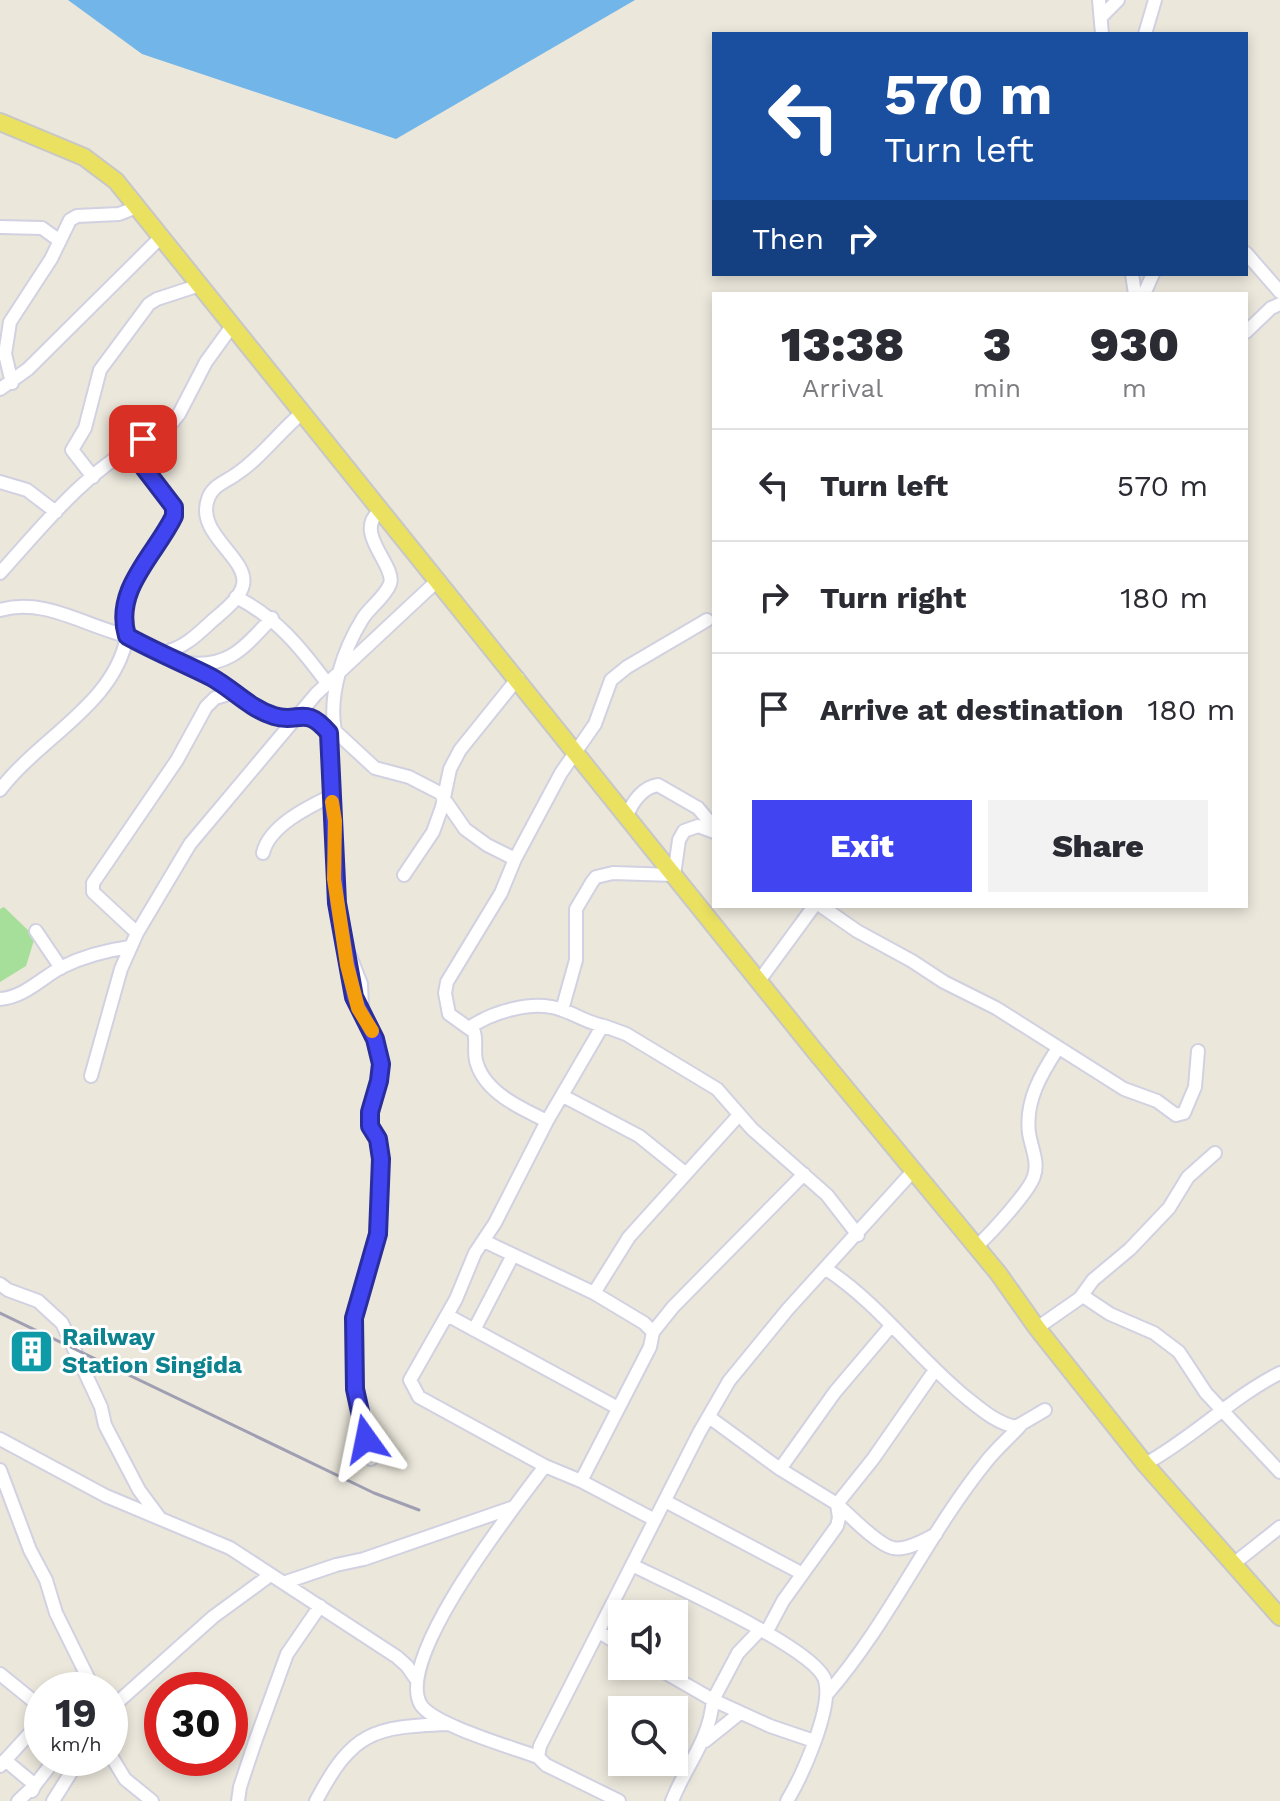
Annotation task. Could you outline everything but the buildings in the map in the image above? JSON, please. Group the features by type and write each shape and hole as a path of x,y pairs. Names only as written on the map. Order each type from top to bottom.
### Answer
{"main road":[{"path":"0,122 84,157 116,181 976,1247 1145,1464 1280,1617"}],"street":[{"path":"1099,0 1102,32"},
{"path":"1101,17 1118,0"},
{"path":"1146,32 1155,0"},
{"path":"6,386 5,354 10,322 73,218 119,214 137,207"},
{"path":"0,227 42,228 60,241"},
{"path":"6,386 161,237"},
{"path":"1248,255 1280,292"},
{"path":"93,477 72,450 85,428 100,370 149,304 200,285"},
{"path":"1248,330 1271,308 1280,304"},
{"path":"0,573 93,477 143,439 171,424 206,362 232,326"},
{"path":"161,653 172,651 191,640 236,597 244,585 243,575 210,525 206,510 208,499 219,484 247,466 302,413"},
{"path":"0,790 115,673 123,656 127,636 125,615 137,575 174,516 174,507 138,460 137,445"},
{"path":"0,482 27,490 56,512"},
{"path":"380,511 372,520 372,530 378,554 391,575 390,584 356,631 341,670 333,710 335,731 375,768 409,777 444,797 465,829 487,845 515,859"},
{"path":"91,1076 114,989 130,947 190,844 327,683 437,581"},
{"path":"236,597 272,618 327,683"},
{"path":"0,610 22,606 45,609 127,636 213,679 249,704 274,716 299,715 315,719 329,733 335,821 335,891 354,997 375,1039 381,1064 370,1112 370,1126 378,1139 381,1159 378,1234 354,1318 355,1389 371,1459"},
{"path":"176,662 212,665 223,661 245,646 272,618"},
{"path":"547,1121 522,1109 484,1079 475,1061 476,1038 469,1028 449,1014 445,993 447,982 491,910 554,785 595,724 611,680 707,620"},
{"path":"404,875 433,832 450,769 460,750 518,678"},
{"path":"137,933 99,900 93,892 93,883 177,760 206,707 215,698 232,693"},
{"path":"627,816 638,796 651,786 658,785 703,812 712,826"},
{"path":"263,853 268,840 281,828 331,796"},
{"path":"562,1010 577,950 576,909 596,877 613,873 674,875 679,840 684,831 698,826 712,829"},
{"path":"759,981 813,908"},
{"path":"824,908 944,982 996,1008 1124,1089 1157,1101 1179,1116 1184,1113 1195,1087 1198,1051"},
{"path":"36,931 61,968"},
{"path":"0,999 33,987 61,968 130,947"},
{"path":"469,1028 483,1018 511,1009 541,1007 562,1010 581,1020 626,1034 717,1089 739,1115 835,1205 858,1235"},
{"path":"604,1026 588,1048 547,1121 411,1378 419,1397 545,1466 655,1520"},
{"path":"976,1247 1006,1216 1034,1177 1036,1162 1028,1119 1029,1104 1058,1048"},
{"path":"563,1096 639,1136 685,1173"},
{"path":"594,1293 620,1249 739,1115"},
{"path":"1037,1328 1083,1296 1093,1280 1157,1222 1178,1196 1188,1177 1215,1153"},
{"path":"538,1757 540,1746 729,1381 748,1355 914,1170"},
{"path":"581,1481 650,1347 653,1332 673,1307 804,1174"},
{"path":"484,1241 594,1293 644,1323 653,1332"},
{"path":"474,1330 513,1255"},
{"path":"826,1269 850,1286 935,1370 993,1418 1020,1426"},
{"path":"0,1284 38,1301 62,1323 101,1407 105,1425 139,1490 160,1518"},
{"path":"1083,1296 1110,1314 1144,1328 1179,1352 1222,1411 1280,1472"},
{"path":"447,1315 618,1408"},
{"path":"780,1469 835,1392 891,1326"},
{"path":"672,1801 702,1743 713,1700 738,1653 763,1631 837,1526 837,1504 873,1459 935,1370"},
{"path":"1145,1464 1280,1373"},
{"path":"787,1801 807,1762 827,1694 884,1617 987,1460 1020,1426 1045,1410"},
{"path":"709,1417 780,1469 837,1504 893,1548 923,1541 939,1532"},
{"path":"0,1439 106,1496 230,1548 269,1576 286,1582 403,1662 416,1679 421,1704 448,1724 538,1757 556,1772 619,1801"},
{"path":"416,1679 450,1602 483,1548 545,1466"},
{"path":"0,1470 30,1550 46,1580 56,1613 85,1672"},
{"path":"665,1501 801,1573"},
{"path":"286,1582 364,1559 514,1507"},
{"path":"1232,1565 1280,1527"},
{"path":"632,1565 763,1631 817,1666 825,1681 827,1694"},
{"path":"128,1693 213,1617 269,1576"},
{"path":"238,1801 255,1742 287,1654 320,1606"},
{"path":"599,1632 608,1637"},
{"path":"0,1674 24,1693"},
{"path":"678,1680 740,1713 814,1741"},
{"path":"702,1743 740,1713"},
{"path":"316,1801 350,1751 366,1736 386,1728 448,1724"},
{"path":"24,1739 2,1763 35,1785"},
{"path":"18,1801 42,1776"},
{"path":"53,1801 69,1776"},
{"path":"123,1776 152,1801"},
{"path":"27,1801 35,1785"}],"green space":[{"path":"4,907 35,937 26,966 0,982 0,909"}],"water":[{"path":"68,0 635,0 396,139 142,54"}],"railway":[{"path":"0,1313 374,1493 419,1510"}],"slow traffic":[{"path":"332,802 335,821 334,879 347,965 358,1008 372,1031"}],"place":[{"name":"Railway Station Singida","path":"31,1351"}],"route":[{"path":"143,439 137,445 138,460 174,507 174,516 137,575 127,602 127,636 213,679 249,704 283,718 308,716 329,733 337,903 354,997 375,1039 381,1064 370,1112 370,1126 378,1139 381,1159 378,1234 354,1318 355,1389 366,1439"}]}
